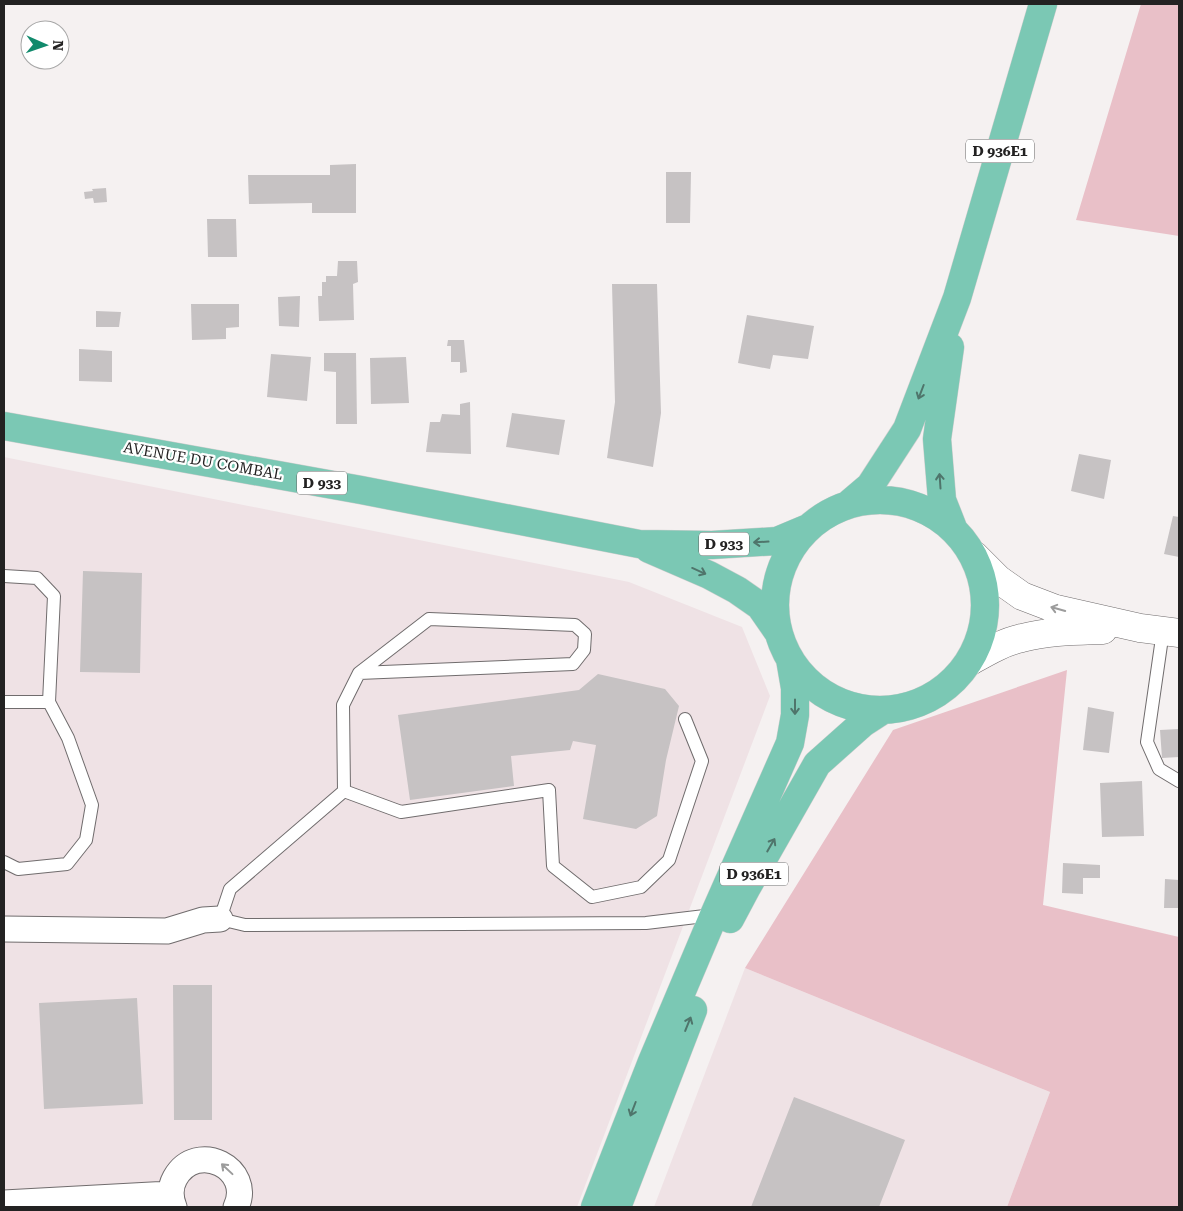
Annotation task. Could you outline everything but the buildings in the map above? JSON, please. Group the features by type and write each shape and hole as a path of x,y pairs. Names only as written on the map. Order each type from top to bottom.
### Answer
{"main road":[{"name":"D 936E1","path":"850,503 870,486 907,429 957,298 1043,4"},
{"name":"D 936E1","path":"953,528 942,500 937,439 957,298"},
{"name":"AVENUE DU COMBAL","path":"4,426 361,490 638,544"},
{"path":"974,555 983,582 986,609 981,637 969,662 946,687 916,704 883,710 856,707 830,697 808,681 785,647 775,606 779,577 790,551 808,528 828,513 850,503 886,499 922,508 953,528 974,555 998,579 1022,596 1056,609 1161,631"},
{"name":"D 933","path":"638,544 712,545 777,541 808,528"},
{"name":"D 933","path":"638,544 709,575 738,590 760,606 785,647"},
{"path":"969,662 1020,638 1053,632 1161,631"},
{"name":"D 936E1","path":"595,1207 650,1064 790,743 795,715 795,688 785,647"},
{"name":"D 936E1","path":"616,1207 729,921 747,887 817,764 863,723 883,710"}],"street":[{"path":"4,929 167,931 203,920 220,919"},
{"path":"4,1203 172,1201 172,1182 178,1172 187,1164 198,1160 210,1160 221,1163 230,1170 237,1180 240,1192 236,1207"}],"lane":[{"path":"4,576 37,578 54,596 49,702 68,738 92,805 86,840 67,864 18,869 4,862"},
{"path":"359,673 573,664 584,650 585,634 575,625 429,619 359,673 343,705 344,791 230,889 220,919 245,925 646,923 714,915"},
{"path":"1161,631 1147,742 1160,768 1179,781"},
{"path":"4,702 49,702"},
{"path":"344,791 401,812 549,790 553,866 592,896 641,887 669,860 702,762 685,719"}],"shaded area":[{"path":"1141,4 1179,4 1179,236 1076,220"},
{"path":"4,457 629,582 742,627 770,696 577,1207 4,1207"},
{"path":"1067,670 1043,905 1179,937 1179,1207 1007,1207 1050,1092 745,968 893,730"},
{"path":"745,968 1050,1092 1007,1207 654,1207"}]}
